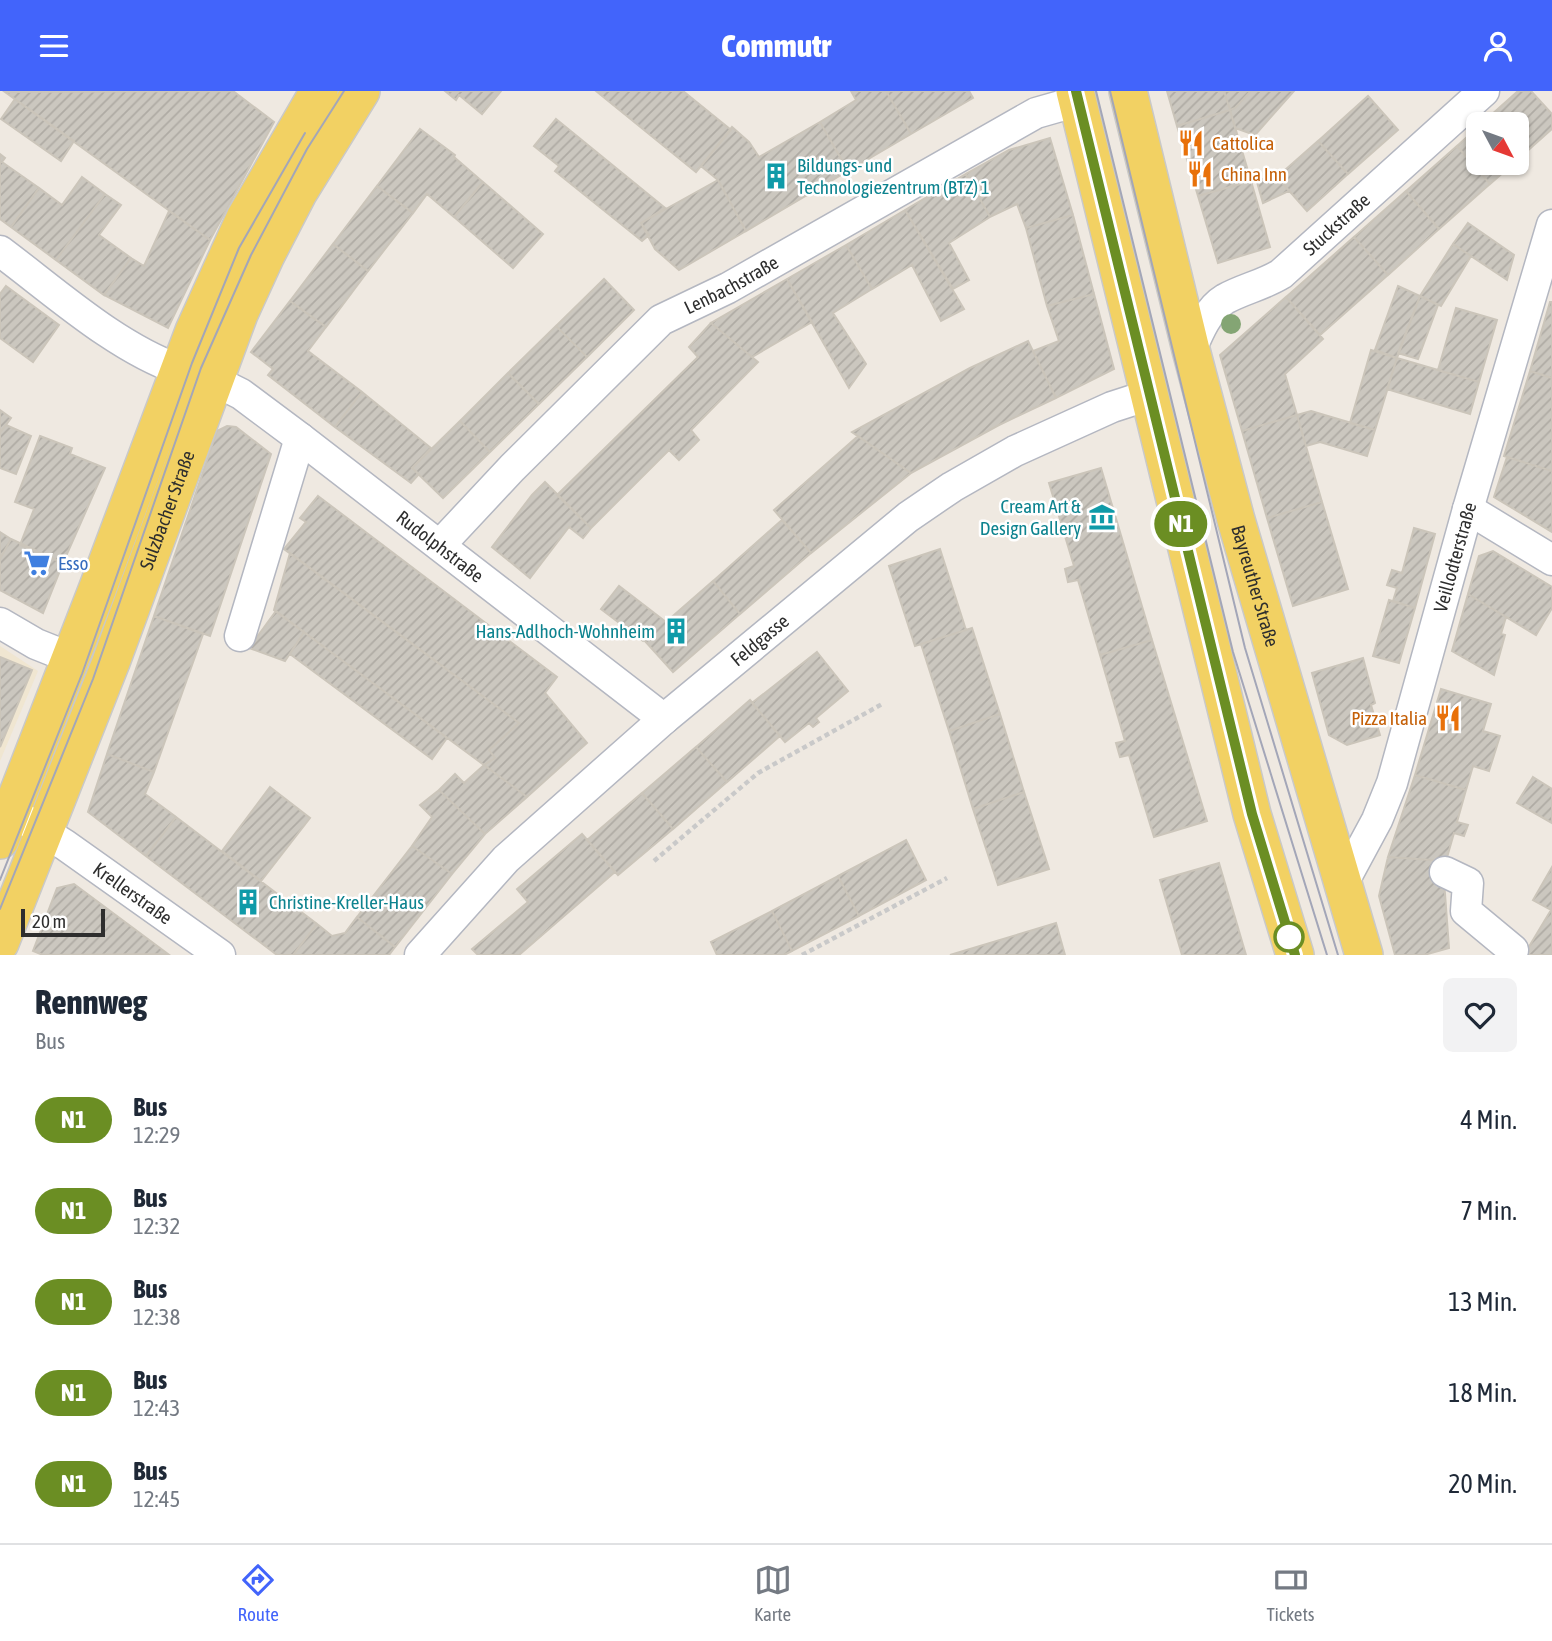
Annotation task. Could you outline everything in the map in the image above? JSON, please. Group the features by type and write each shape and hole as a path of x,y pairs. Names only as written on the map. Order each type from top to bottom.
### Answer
{"main road":[{"name":"Sulzbacher Straße","path":"0,943 111,662 196,375 205,307 245,218 319,91"},
{"name":"Sulzbacher Straße","path":"6,825 71,658 196,375 243,303 309,173 361,91"},
{"name":"Bayreuther Straße","path":"1128,91 1191,350 1236,520 1364,955"},
{"path":"1077,96 1252,814 1295,955"}],"street":[{"name":"Stuckstraße","path":"1191,350 1213,309 1224,300 1267,283 1281,274 1484,91"},
{"name":"Lenbachstraße","path":"440,545 512,468 661,320 728,288 1036,113 1077,96"},
{"name":"Veillodterstraße","path":"1343,883 1389,792 1468,509 1545,279 1552,225"},
{"name":"Rudolphstraße","path":"0,251 125,344 158,362 241,394 664,719"},
{"name":"Feldgasse","path":"420,955 506,859 664,719 908,517 952,487 1015,451 1112,407 1149,395"},
{"path":"240,636 300,437"},
{"path":"1468,509 1552,560"},
{"path":"0,623 71,658"},
{"name":"Krellerstraße","path":"6,825 44,831 220,955"},
{"path":"1445,872 1468,883 1466,911 1513,950"}],"path":[{"path":"654,861 758,773 884,703"},
{"path":"802,955 947,878"}],"shaded area":[{"path":"0,646 38,671 0,761"}],"building":[{"path":"233,91 274,122 210,240 5,92"},
{"path":"445,91 501,91 482,114 459,95 456,100"},
{"path":"596,91 683,91 731,130 696,172"},
{"path":"851,91 886,91 911,134 848,171 820,122 856,100"},
{"path":"886,91 969,91 973,98 911,134"},
{"path":"1167,91 1224,91 1230,110 1177,126"},
{"path":"1224,91 1251,91 1230,110"},
{"path":"1251,91 1294,91 1255,135 1235,128 1230,110"},
{"path":"1518,91 1531,91 1552,114 1552,129 1530,148 1530,112 1494,112"},
{"path":"1368,96 1398,130 1348,174 1318,141"},
{"path":"15,99 74,141 61,161 1,119"},
{"path":"1230,110 1251,181 1198,196 1177,126"},
{"path":"556,119 665,208 641,223 649,235 642,241 555,171 559,166 534,146"},
{"name":"Bildungs- und Technologiezentrum (BTZ) 1","path":"820,122 848,171 746,231 718,180 701,166 732,127 749,142 759,157"},
{"path":"420,129 455,155 454,157 483,182 454,217 427,194 413,213 377,186"},
{"path":"1050,138 1073,215 1026,228 1017,204 990,217 966,174 1009,150"},
{"path":"1466,138 1466,156 1457,146"},
{"path":"1318,141 1348,174 1307,211 1277,177"},
{"path":"1457,146 1466,156 1466,175 1482,175 1490,184 1439,229 1406,191"},
{"path":"0,154 5,158 2,162 39,188 11,227 0,219"},
{"path":"1274,173 1289,191 1263,203 1257,182"},
{"path":"966,174 990,217 949,243 969,280 953,289 905,210"},
{"path":"1482,175 1500,175 1490,184"},
{"path":"82,177 105,194 56,260 11,227 39,188 62,205"},
{"path":"718,180 746,231 679,270 655,249 641,223"},
{"path":"1251,181 1270,247 1218,263 1198,196"},
{"path":"483,182 543,234 513,268 454,217"},
{"path":"377,186 413,213 368,271 333,244"},
{"path":"1406,191 1439,229 1388,275 1354,237"},
{"path":"105,194 121,205 99,235 131,258 104,295 56,260"},
{"path":"905,210 964,309 941,321 912,265 872,289 846,245"},
{"path":"169,211 210,240 168,328 104,295 131,258 144,266"},
{"path":"1073,215 1094,294 1047,306 1026,228"},
{"path":"1468,223 1514,255 1507,280 1453,244"},
{"path":"1354,237 1388,275 1320,335 1286,297"},
{"path":"333,244 368,271 326,327 290,301"},
{"path":"1453,244 1471,256 1441,306 1420,296"},
{"path":"846,245 872,289 833,313 866,364 849,388 787,279"},
{"path":"604,279 634,310 587,357 556,326"},
{"path":"787,279 812,322 752,357 711,323"},
{"path":"6,286 59,325 33,362 0,338 0,294"},
{"path":"1398,286 1420,296 1397,358 1375,350"},
{"path":"1094,294 1114,369 1056,398 1033,351 1059,341 1047,306"},
{"path":"1420,296 1438,305 1418,359 1398,353"},
{"path":"1286,297 1323,339 1285,374 1297,415 1242,431 1220,355"},
{"path":"290,301 326,327 308,351 362,392 335,427 268,375 273,369 251,352"},
{"path":"1552,302 1552,378 1530,371"},
{"path":"1456,308 1497,320 1479,382 1438,370"},
{"path":"711,323 758,362 691,430 699,440 679,460 669,450 591,528 557,495 698,357 689,347"},
{"path":"556,326 587,357 539,404 508,373"},
{"path":"1028,341 1056,398 999,425 911,473 852,432 970,368"},
{"path":"1371,350 1397,358 1375,430 1350,423"},
{"path":"1397,358 1479,382 1470,414 1387,389"},
{"path":"1530,371 1552,378 1552,471 1504,456"},
{"path":"508,373 539,404 490,452 460,421"},
{"path":"362,392 431,448 412,468 419,474 411,483 335,427"},
{"path":"0,410 11,418 0,433"},
{"path":"1311,411 1375,430 1367,456 1320,442 1306,446 1297,415"},
{"path":"1297,415 1322,502 1267,518 1242,431"},
{"path":"460,421 490,452 443,498 412,468"},
{"path":"6,425 31,436 16,474 0,468 0,433"},
{"path":"227,426 236,427 271,454 210,636 154,616 217,431"},
{"path":"40,436 72,448 70,454 105,468 63,563 20,545 34,509 15,502"},
{"path":"858,436 911,473 811,553 774,510"},
{"path":"1507,457 1552,471 1552,532 1494,497"},
{"path":"1101,468 1152,640 1100,655 1078,580 1068,582 1065,569 1074,566 1049,483"},
{"path":"545,482 591,528 583,538 569,527 530,578 492,547"},
{"path":"318,496 557,677 545,693 587,743 527,797 484,765 495,758 489,750 519,723 284,549 306,522 300,518"},
{"path":"1322,502 1348,589 1293,606 1267,518"},
{"path":"782,520 811,553 740,614 713,581"},
{"path":"1414,528 1435,534 1415,608 1393,601 1397,588 1387,585 1392,570 1402,573"},
{"path":"0,532 11,539 0,559"},
{"path":"11,539 63,563 43,613 0,590 0,559"},
{"path":"940,549 966,630 915,646 889,566"},
{"path":"1493,551 1552,587 1552,608 1536,635 1468,594 1479,556"},
{"path":"290,553 519,723 489,750 495,758 484,765 274,610"},
{"name":"Hans-Adlhoch-Wohnheim","path":"713,581 740,614 673,672 644,640 601,609 619,586 666,622"},
{"path":"1468,594 1506,617 1501,634 1505,635 1494,675 1452,651"},
{"path":"1389,600 1415,608 1399,663 1373,656"},
{"path":"276,611 304,632 285,661 249,648"},
{"path":"154,616 203,634 154,772 107,754"},
{"path":"972,628 1000,714 949,731 921,644"},
{"path":"304,632 447,738 432,759 290,654"},
{"path":"1152,640 1207,821 1154,837 1129,755 1120,757 1116,743 1125,741 1100,655"},
{"path":"817,652 848,691 816,718 819,722 813,727 809,723 785,742 752,703"},
{"path":"0,657 32,670 0,747"},
{"path":"1363,658 1375,703 1371,705 1380,735 1347,745 1329,735 1312,673"},
{"path":"1441,689 1491,704 1483,731 1500,736 1489,771 1473,766 1466,790 1415,775"},
{"path":"750,700 780,736 727,782 696,747"},
{"path":"1000,714 1024,792 973,809 949,731"},
{"path":"696,747 727,782 673,829 642,793"},
{"path":"107,754 154,772 145,794 176,817 146,856 88,812"},
{"path":"484,765 527,797 485,834 439,790 455,774 464,783"},
{"path":"1415,775 1466,790 1457,822 1468,825 1464,836 1454,833 1446,861 1388,857"},
{"path":"1533,777 1552,789 1552,823 1517,803"},
{"path":"270,787 310,818 261,881 222,851"},
{"path":"439,790 485,834 452,874 412,846 432,817 420,805"},
{"path":"1024,792 1049,869 998,885 973,809"},
{"path":"642,793 673,829 618,875 587,840"},
{"name":"Christine-Kreller-Haus","path":"176,817 317,924 293,955 277,955 146,856"},
{"path":"582,834 615,872 519,955 478,955 472,949 528,902 517,889"},
{"path":"906,840 926,880 859,916 838,876"},
{"path":"412,846 452,874 395,947 357,917"},
{"path":"1388,857 1446,861 1444,880 1449,948 1424,955 1395,955 1379,896"},
{"path":"1219,863 1246,955 1182,955 1160,880"},
{"path":"1552,867 1552,955 1524,955 1551,910 1533,900"},
{"path":"838,876 859,916 792,951 772,911"},
{"path":"74,884 168,954 43,955 33,951 57,888"},
{"path":"772,911 792,951 784,955 717,955 711,942"},
{"path":"357,917 395,947 389,955 293,955 317,924 332,936 345,933"},
{"path":"1056,923 1065,955 950,955"}],"tram line":[{"path":"0,909 93,679 201,368 251,255 307,149 344,91"},
{"path":"1096,91 1233,652 1327,955"},
{"path":"1110,91 1245,648 1338,955"},
{"path":"0,880 82,674 192,363 239,248 305,133"}],"bus line":[{"name":"N1","path":"1076,91 1252,814 1295,955"}],"place":[{"name":"Cattolica","path":"1191,143"},
{"name":"China Inn","path":"1200,174"},
{"name":"Bildungs- und Technologiezentrum (BTZ) 1","path":"776,176"},
{"name":"Cream Art & Design Gallery","path":"1102,517"},
{"name":"Esso","path":"37,563"},
{"name":"Hans-Adlhoch-Wohnheim","path":"676,631"},
{"name":"Pizza Italia","path":"1448,718"},
{"name":"Christine-Kreller-Haus","path":"248,902"}]}
